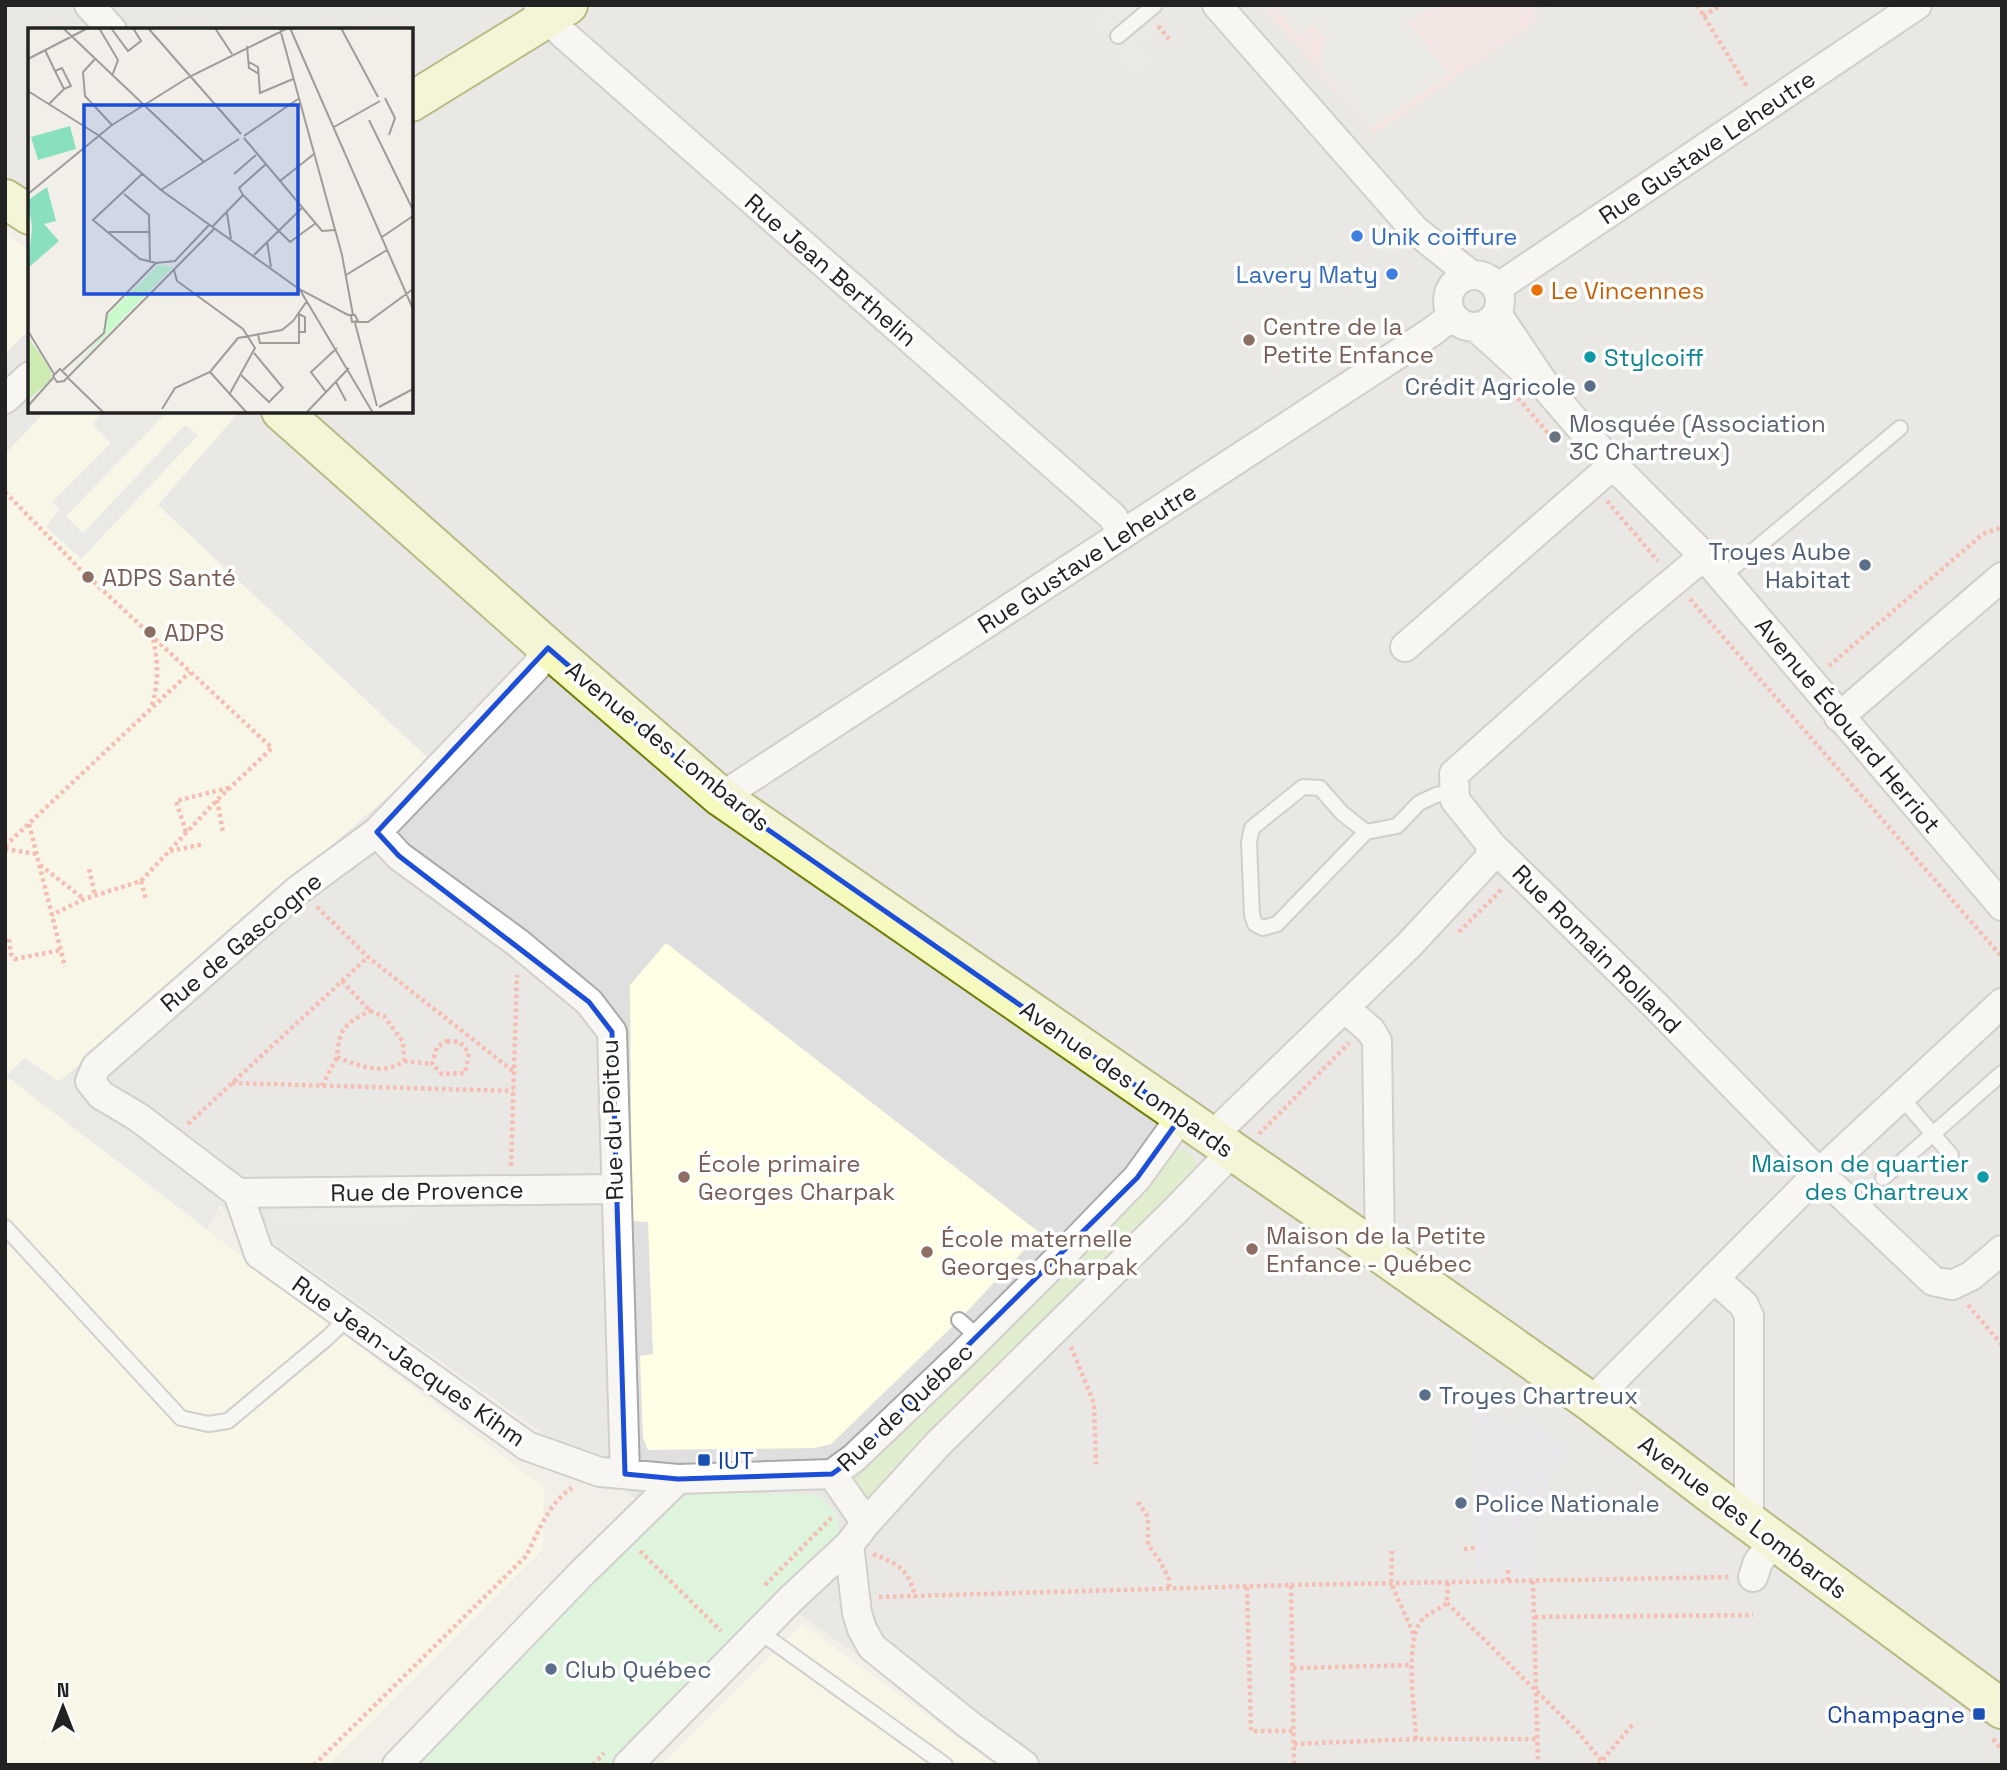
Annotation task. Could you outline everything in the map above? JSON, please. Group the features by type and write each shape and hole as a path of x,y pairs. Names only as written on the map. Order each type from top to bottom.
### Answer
{"street":[{"path":"89,5 110,28"},
{"name":"Avenue Édouard Herriot","path":"1217,5 1415,230 1549,391 1603,475 1713,567 2002,906"},
{"name":"Rue Gustave Leheutre","path":"721,797 1433,331 1917,5"},
{"path":"413,101 551,9"},
{"name":"Rue Jean Berthelin","path":"551,9 562,33 1113,517 1122,535"},
{"path":"5,199 28,214"},
{"path":"5,399 28,378"},
{"name":"Avenue des Lombards","path":"283,413 721,797 1591,1402 2002,1709"},
{"path":"1405,648 1603,475"},
{"path":"1455,792 1454,774 1677,578 1713,567"},
{"path":"1839,717 2002,577"},
{"name":"Rue de Gascogne","path":"238,1193 138,1117 101,1095 90,1081 96,1067 298,890 377,832 535,668 548,648"},
{"name":"Rue Romain Rolland","path":"1455,792 1455,800 1492,846 1657,1007 1819,1173 1933,1281 1952,1285"},
{"name":"Rue du Poitou","path":"377,832 398,856 518,943 589,1002 612,1032 615,1189 612,1473"},
{"path":"1208,1135 1409,945 1488,860 1492,846"},
{"path":"1591,1402 1819,1173 2002,1003"},
{"path":"1345,1008 1371,1031 1377,1041 1380,1253"},
{"name":"Rue de Québec","path":"678,1479 832,1474 854,1458 969,1329 1137,1178 1208,1135"},
{"name":"Rue de Québec","path":"628,1765 792,1598 858,1554 866,1523 938,1444 1176,1210 1208,1135"},
{"name":"Rue de Provence","path":"238,1193 615,1189"},
{"name":"Rue Jean-Jacques Kihm","path":"238,1193 259,1254 527,1446 612,1473 678,1479"},
{"path":"1952,1285 1971,1276 2002,1250"},
{"path":"1714,1278 1744,1305 1749,1316 1762,1531 1753,1577"},
{"path":"832,1474 866,1523"},
{"path":"397,1765 621,1533 678,1479"},
{"path":"858,1554 857,1613 872,1647 1024,1765"}],"lane":[{"path":"1118,36 1155,5"},
{"path":"1713,567 1900,428"},
{"path":"1366,832 1342,813 1320,788 1303,787 1252,828 1249,842 1252,915 1255,924 1263,928 1277,924 1366,832 1397,826 1419,803 1436,795 1455,792"},
{"path":"1883,1178 2002,1073"},
{"path":"1902,1098 1951,1155"},
{"path":"5,1227 181,1418 208,1424 228,1421 348,1318"},
{"path":"760,1632 945,1765"}],"path":[{"path":"1535,5 1546,5"},
{"path":"1697,5 1762,110"},
{"path":"1703,16 1721,5"},
{"path":"1513,393 1557,443"},
{"path":"1603,475 1668,573 1677,578 1685,592 2002,957"},
{"path":"5,492 80,569 272,748 217,800 142,881 83,899 52,915"},
{"path":"1784,706 1983,534 2002,527"},
{"path":"151,708 157,689 158,673 153,638"},
{"path":"5,848 190,672"},
{"path":"186,832 176,801 231,787"},
{"path":"217,800 223,832"},
{"path":"29,824 65,967"},
{"path":"169,851 204,844"},
{"path":"5,848 37,854"},
{"path":"39,864 83,899"},
{"path":"89,869 95,895"},
{"path":"142,881 146,900"},
{"path":"298,890 368,957 513,1071"},
{"path":"9,939 11,954 15,959 61,950"},
{"path":"510,1190 518,943"},
{"path":"170,1141 368,957"},
{"path":"342,981 370,1011 384,1016 403,1042 404,1060"},
{"path":"322,1086 337,1056 339,1035 352,1020 370,1011"},
{"path":"432,1064 437,1047 447,1041 460,1042 469,1053"},
{"path":"337,1056 377,1070 394,1068 404,1060 432,1064 442,1074 456,1075 465,1073 469,1053 479,1044"},
{"path":"232,1083 513,1091"},
{"path":"1952,1285 2002,1345"},
{"path":"1062,1356 1071,1347 1094,1403 1096,1464"},
{"path":"314,1765 526,1556 562,1494 612,1473"},
{"path":"1138,1502 1148,1517 1148,1545 1160,1561 1169,1579 1170,1589"},
{"path":"621,1533 721,1631"},
{"path":"1464,1549 1475,1548"},
{"path":"1392,1551 1391,1583 1414,1634"},
{"path":"858,1554 868,1552 906,1572 912,1582 915,1597"},
{"path":"1507,1570 1508,1581"},
{"path":"867,1598 1448,1581 1753,1577"},
{"path":"1533,1580 1538,1765"},
{"path":"1448,1581 1447,1603 1577,1731 1601,1764 1634,1723"},
{"path":"1291,1585 1294,1765"},
{"path":"1247,1587 1251,1731 1294,1731"},
{"path":"1416,1739 1412,1665 1414,1634 1423,1619 1447,1603"},
{"path":"1535,1617 1753,1615"},
{"path":"1293,1668 1412,1665"},
{"path":"1294,1744 1416,1739 1537,1740"}],"highlighted area":[{"path":"548,648 721,797 1181,1117 1137,1178 854,1458 832,1474 678,1479 625,1474 612,1032 589,1002 399,856 377,832"}],"shaded area":[{"path":"5,5 2002,5 2002,1765 1013,1765 5,1054 5,345 28,322 28,413 413,413 413,28 28,28 28,193 5,179"},
{"path":"1112,5 1170,5 1151,21 1158,29 1138,46 1151,62 1135,75 1091,22"},
{"path":"1261,5 1532,5 1537,20 1374,135"},
{"path":"1273,5 1433,5 1409,23 1449,74 1370,128 1318,66 1327,39 1314,24 1299,35"},
{"path":"5,235 28,249 28,331 5,354"},
{"path":"44,413 238,413 158,505 430,760 59,1082 25,1058 6,1076 544,1488 543,1549 328,1765 5,1765 5,454"},
{"path":"102,413 164,415 66,516 83,533 185,425 198,435 81,559 46,527 59,509 52,502 111,443 92,424"},
{"path":"666,943 1040,1233 959,1320 831,1444 814,1448 648,1450 643,1438 640,1356 653,1354 648,1222 632,1221 630,985"},
{"path":"25,1058 58,1082 70,1073 225,1197 207,1229 6,1076"},
{"path":"413,1202 413,1221 268,1223 268,1203"},
{"path":"1471,1403 1516,1431 1527,1416 1569,1448 1549,1481 1538,1525 1536,1570 1476,1572"},
{"path":"802,1624 995,1765 661,1765"}],"green space":[{"path":"1185,1149 1195,1160 1196,1175 878,1495 868,1498 860,1496 851,1484 852,1476 1168,1158"},
{"path":"695,1493 813,1494 827,1503 835,1513 838,1525 837,1542 616,1765 406,1765 678,1498"}],"place":[{"name":"Unik coiffure","path":"1357,236"},
{"name":"Lavery Maty","path":"1392,274"},
{"name":"Le Vincennes","path":"1537,290"},
{"name":"Centre de la Petite Enfance","path":"1249,340"},
{"name":"Stylcoiff","path":"1590,357"},
{"name":"Crédit Agricole","path":"1590,386"},
{"name":"Mosquée (Association 3C Chartreux)","path":"1555,437"},
{"name":"Troyes Aube Habitat","path":"1865,565"},
{"name":"ADPS Santé","path":"88,577"},
{"name":"ADPS","path":"150,632"},
{"name":"École primaire Georges Charpak","path":"684,1177"},
{"name":"Maison de quartier des Chartreux","path":"1983,1177"},
{"name":"Maison de la Petite Enfance - Québec","path":"1252,1249"},
{"name":"École maternelle Georges Charpak","path":"927,1252"},
{"name":"Troyes Chartreux","path":"1425,1395"},
{"name":"IUT","path":"704,1460"},
{"name":"Police Nationale","path":"1461,1503"},
{"name":"Club Québec","path":"551,1669"},
{"name":"Champagne","path":"1979,1714"}]}
